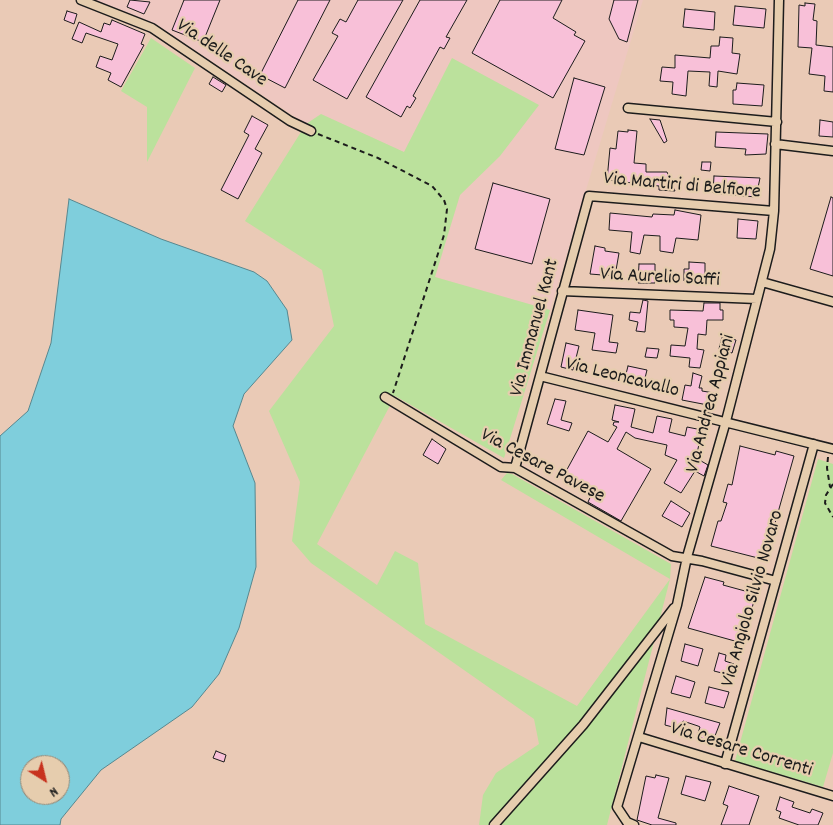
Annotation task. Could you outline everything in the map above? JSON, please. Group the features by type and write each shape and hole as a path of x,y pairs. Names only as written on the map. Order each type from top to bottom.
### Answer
{"street":[{"name":"Via delle Cave","path":"81,0 152,28 290,121 311,131"},
{"name":"Via Andrea Appiani","path":"634,825 627,822 617,807 676,605 687,557 726,421 770,249 774,211 779,0"},
{"path":"628,108 777,122"},
{"path":"775,144 833,151"},
{"name":"Via Martiri di Belfiore","path":"588,196 774,211"},
{"name":"Via Immanuel Kant","path":"515,468 588,196"},
{"path":"762,282 833,302"},
{"name":"Via Aurelio Saffi","path":"562,291 757,299"},
{"name":"Via Leoncavallo","path":"540,376 832,449"},
{"name":"Via Cesare Pavese","path":"388,398 500,467 515,468 672,556 687,557 776,581"},
{"name":"Via Angiolo Silvio Novaro","path":"725,764 814,444"},
{"path":"494,825 583,725 676,605"},
{"name":"Via Cesare Correnti","path":"639,737 833,796"}],"path":[{"path":"311,131 378,158 432,186 438,192 447,209 444,235 388,398"},
{"path":"830,487 827,468 832,449"},
{"path":"833,484 826,494 825,503 833,517"}],"shaded area":[{"path":"94,0 643,0 550,310 435,277 460,195 500,156 452,58 404,152 321,114 306,124 156,24"}],"green space":[{"path":"151,38 195,68 147,162 147,107 121,91"},
{"path":"452,58 539,105 500,156 460,195 435,277 550,310 504,458 395,396 317,544 377,585 395,551 418,563 425,624 577,706 670,579 607,825 479,825 483,795 496,773 539,744 534,719 311,563 292,541 300,482 269,411 334,326 322,270 245,221 306,124 321,114 404,152"},
{"path":"818,459 833,464 833,753 823,787 735,761"},
{"path":"507,473 512,474 671,564 670,579 501,480"}],"water":[{"path":"69,199 161,239 254,272 267,281 287,310 292,340 244,394 233,426 255,483 256,567 239,628 219,674 192,707 101,770 61,819 60,825 0,825 0,436 28,411 51,343"}],"building":[{"path":"130,0 150,2 144,14 127,7"},
{"path":"184,0 220,0 203,42 172,30"},
{"path":"298,0 330,0 285,88 260,75"},
{"path":"358,0 403,0 347,99 313,80 338,36 332,33 340,19 346,22"},
{"path":"420,0 467,0 446,37 450,38 444,49 440,47 413,96 416,98 410,108 407,106 401,117 366,97"},
{"path":"500,0 562,0 553,18 576,32 574,35 585,41 553,98 472,53"},
{"path":"614,0 638,0 627,42 619,39 609,19"},
{"path":"805,3 815,4 813,20 817,21 816,45 833,47 833,92 824,91 825,76 809,74 812,48 798,47 799,5 805,6"},
{"path":"735,6 766,9 764,28 733,25"},
{"path":"685,9 715,12 714,30 683,27"},
{"path":"67,11 77,14 74,24 64,20"},
{"path":"112,20 145,34 141,44 144,45 121,87 108,80 111,73 96,67 100,56 112,60 118,44 86,33 82,43 72,39 79,22 101,32 104,23 110,25"},
{"path":"720,37 733,38 732,53 740,54 737,74 718,71 717,87 709,86 710,72 688,71 686,96 672,94 673,82 660,81 662,67 675,68 675,55 710,58 711,46 719,46"},
{"path":"213,77 226,85 222,92 209,84"},
{"path":"574,78 605,87 584,155 555,149"},
{"path":"737,83 764,85 762,106 733,104 733,90 736,90"},
{"path":"252,116 268,125 255,149 262,153 238,199 221,190 249,135 244,132"},
{"path":"650,119 660,120 667,141 664,143"},
{"path":"820,120 833,122 833,137 819,136"},
{"path":"628,130 637,131 634,163 646,164 646,172 667,172 675,191 659,190 659,186 607,180 610,148 616,149 618,131 628,132"},
{"path":"716,132 768,134 766,154 745,155 746,149 715,147"},
{"path":"702,162 711,162 710,171 701,170"},
{"path":"714,176 760,178 756,197 713,193"},
{"path":"493,183 550,199 532,264 475,249"},
{"path":"831,197 833,198 833,276 810,269"},
{"path":"675,210 701,215 698,240 676,238 673,253 660,251 660,236 644,235 640,254 630,252 632,232 609,230 610,213 652,217 653,214 674,215"},
{"path":"738,219 758,221 756,239 737,238"},
{"path":"595,246 605,248 605,251 619,253 615,276 590,274"},
{"path":"689,262 705,263 705,283 684,281 684,269 689,269"},
{"path":"639,264 655,264 655,283 638,283"},
{"path":"643,300 648,301 645,332 636,331 638,322 629,320 630,312 640,313"},
{"path":"704,303 720,303 720,310 723,310 723,320 707,320 706,335 698,334 697,349 704,350 700,368 689,367 690,358 670,356 671,345 685,346 688,328 674,327 674,320 670,320 670,310 703,311"},
{"path":"578,310 613,315 609,342 618,343 616,353 592,350 595,333 575,330"},
{"path":"722,337 736,340 732,353 719,349"},
{"path":"566,343 579,346 573,370 561,367"},
{"path":"647,348 659,349 657,358 645,357"},
{"path":"628,366 647,370 643,386 624,382"},
{"path":"693,373 702,376 699,388 702,388 702,391 714,393 713,406 682,400 685,385 691,386"},
{"path":"555,399 566,401 561,420 572,423 569,431 547,424"},
{"path":"615,405 635,409 631,427 653,433 657,416 672,419 669,432 685,436 687,427 702,430 696,458 708,465 704,476 695,471 681,493 664,483 677,460 665,455 667,445 635,438 626,432 617,449 651,469 621,521 588,502 593,491 564,475 588,431 608,442 617,427 613,425 614,422 619,422 612,420"},
{"path":"432,439 446,449 438,464 423,455"},
{"path":"740,446 775,455 776,451 794,456 775,523 762,559 711,546 718,521 721,521 727,503 723,502 728,484 732,485"},
{"path":"671,501 690,513 682,527 662,516"},
{"path":"705,577 724,582 723,585 756,594 742,643 688,628"},
{"path":"685,644 703,649 698,666 681,661"},
{"path":"719,653 726,655 725,661 734,664 730,675 714,671"},
{"path":"676,676 695,682 690,698 671,693"},
{"path":"709,687 729,692 724,708 705,703"},
{"path":"667,708 720,723 713,741 697,737 700,727 683,721 680,729 665,725"},
{"path":"216,751 226,755 224,762 213,758"},
{"path":"656,775 669,778 658,818 676,823 676,825 652,825 637,820 646,776 655,778"},
{"path":"686,776 711,782 705,801 681,794"},
{"path":"729,786 759,796 749,825 721,825 728,806 723,804"},
{"path":"780,797 794,802 792,807 810,813 812,809 823,813 818,825 799,825 779,818 781,812 776,810"}]}
